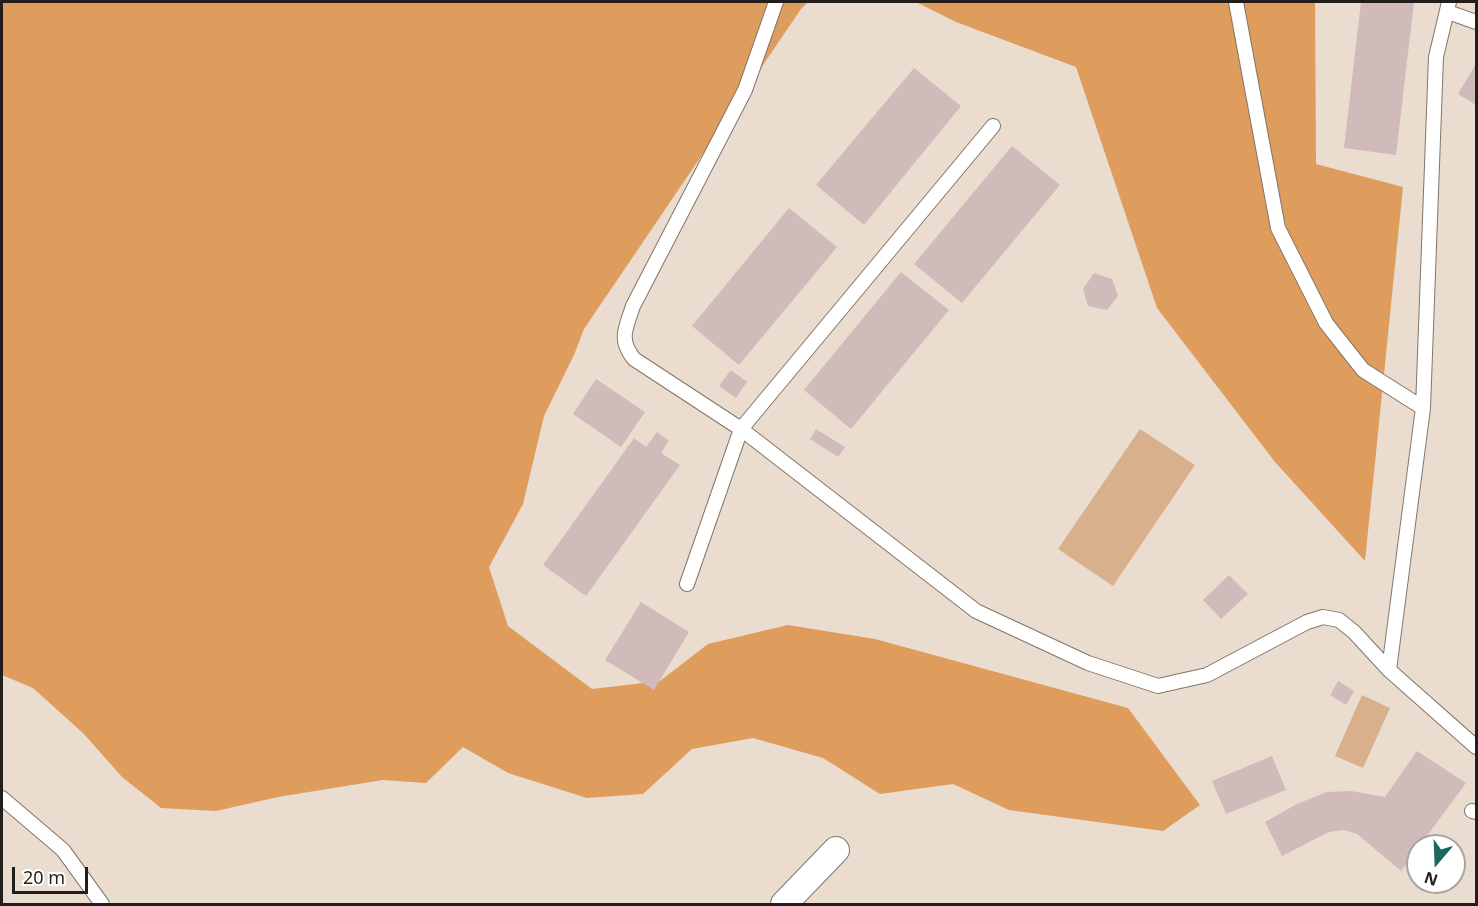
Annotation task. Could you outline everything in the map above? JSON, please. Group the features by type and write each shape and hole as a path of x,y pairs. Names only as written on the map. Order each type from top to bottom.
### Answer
{"street":[{"path":"784,904 836,850"}],"lane":[{"path":"776,2 745,90 633,306 624,333 625,348 634,359 741,429 976,611 1088,663 1158,686 1207,675 1307,622 1323,617 1339,620 1354,632 1389,670 1476,747"},
{"path":"1236,2 1278,228 1326,322 1363,370 1423,408"},
{"path":"1389,670 1423,408 1436,57 1449,7 1476,22"},
{"path":"687,584 741,429 993,126"},
{"path":"2,798 63,850 102,904"}],"shaded area":[{"path":"2,2 808,2 801,9 584,329 544,416 523,504 489,567 508,626 592,689 660,681 708,644 788,625 875,639 1128,708 1200,805 1163,831 1009,810 953,784 880,794 823,758 753,738 692,749 643,794 587,798 508,773 463,747 426,783 383,780 278,797 216,811 161,808 122,777 84,734 33,688 2,675"},
{"path":"916,2 1315,2 1316,164 1403,187 1365,561 1275,462 1157,308 1076,67 956,22"},
{"path":"1140,429 1195,465 1113,586 1058,549"},
{"path":"1362,695 1390,708 1363,768 1335,756"}],"building":[{"path":"1361,2 1414,2 1396,155 1344,148"},
{"path":"1476,64 1476,105 1458,94"},
{"path":"914,68 961,106 864,225 816,185"},
{"path":"1012,146 1060,185 962,303 914,264"},
{"path":"789,208 837,247 739,365 692,326"},
{"path":"901,272 949,310 851,429 804,390"},
{"path":"1094,273 1112,279 1118,296 1107,310 1088,306 1083,289"},
{"path":"731,370 747,382 736,398 719,386"},
{"path":"596,379 645,412 621,447 573,414"},
{"path":"816,429 845,447 838,457 810,439"},
{"path":"657,432 669,441 661,453 680,465 586,596 543,565 634,438 646,447"},
{"path":"1229,575 1248,594 1221,619 1203,600"},
{"path":"641,602 689,632 654,690 605,660"},
{"path":"1338,681 1354,691 1346,705 1330,695"},
{"path":"1417,751 1466,783 1428,834 1406,834 1406,864 1401,871 1357,834 1344,830 1329,832 1282,856 1265,822 1297,804 1327,792 1351,791 1385,797"},
{"path":"1272,756 1286,790 1226,814 1212,781"}]}
